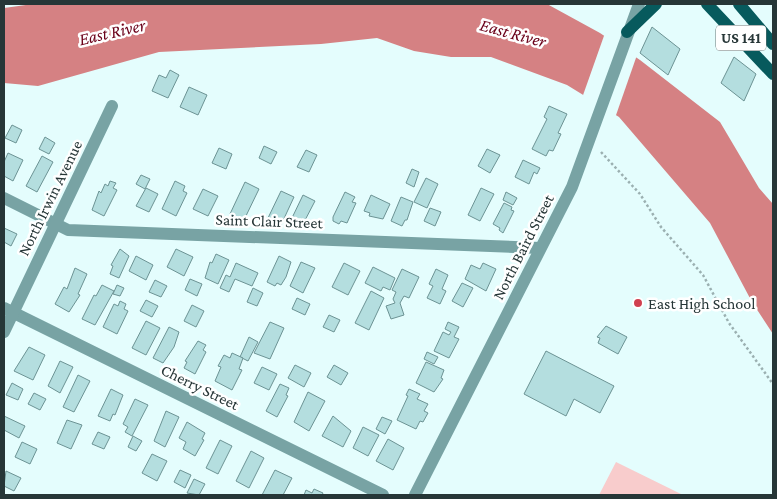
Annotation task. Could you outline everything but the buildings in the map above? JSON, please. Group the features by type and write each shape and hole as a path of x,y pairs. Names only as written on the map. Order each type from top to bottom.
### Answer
{"main road":[{"path":"624,38 656,4"},
{"path":"695,4 717,14"},
{"name":"US 141","path":"707,4 773,74"},
{"name":"US 141","path":"738,4 773,44"}],"street":[{"name":"North Baird Street","path":"415,495 572,187 624,38 639,4"},
{"name":"North Irwin Avenue","path":"4,332 8,310 56,224 112,106"},
{"name":"Saint Clair Street","path":"4,198 71,230 540,248"},
{"name":"Cherry Street","path":"8,310 383,495"}],"path":[{"path":"601,152 640,194 661,227 702,275 729,323 773,384"}],"shaded area":[{"path":"616,462 683,495 599,495"}],"water":[{"name":"East River","path":"33,4 547,4 600,33 640,60 720,122 759,188 773,204 773,334 752,302 710,223 619,117 567,85 491,57 451,57 414,51 377,38 321,44 159,52 38,86 4,83 4,8"}],"pier":[{"path":"605,33 637,55 615,118 582,98"}],"place":[{"name":"East High School","path":"638,303"}]}
